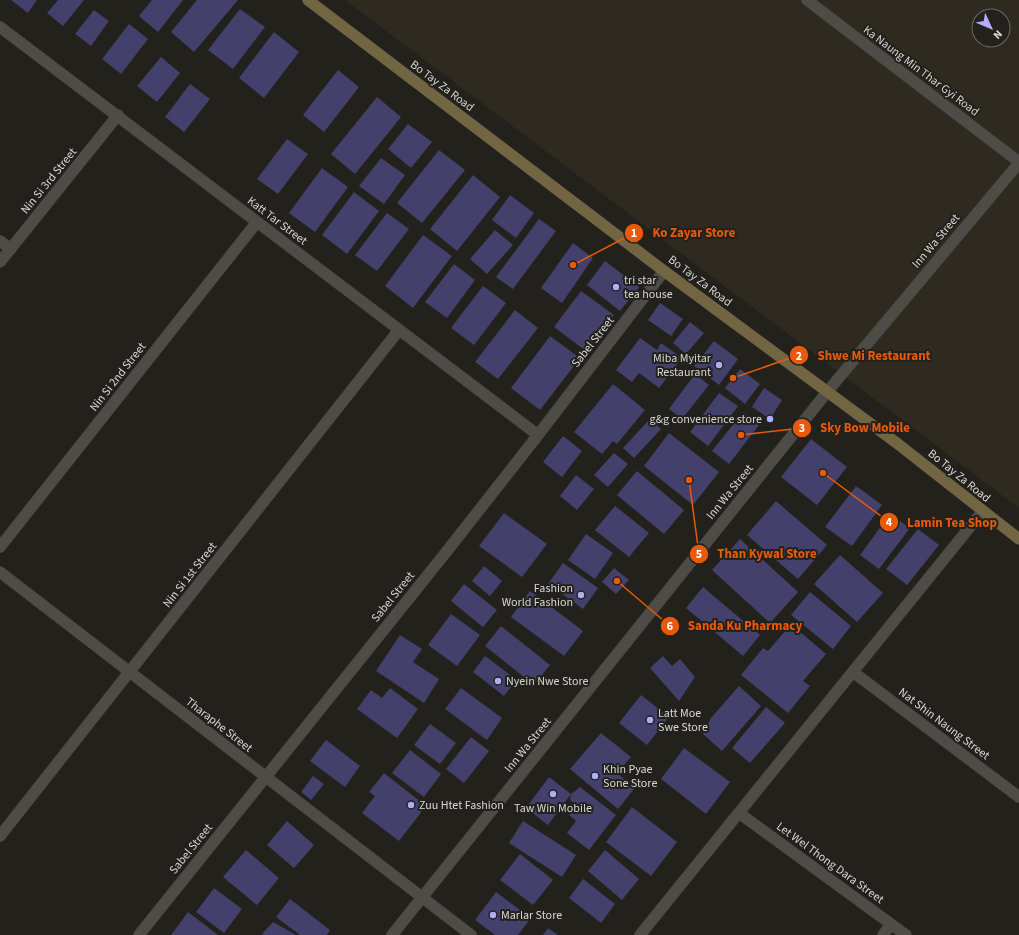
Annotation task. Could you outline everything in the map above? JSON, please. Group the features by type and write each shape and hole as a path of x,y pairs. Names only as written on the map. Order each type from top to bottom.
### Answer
{"main road":[{"name":"Bo Tay Za Road","path":"308,0 664,271 898,444 982,512 1019,539"}],"street":[{"name":"Ka Naung Min Thar Gyi Road","path":"808,0 1019,162"},
{"name":"Katt Tar Street","path":"0,27 118,115 538,436"},
{"name":"Nin Si 3rd Street","path":"0,262 118,115"},
{"name":"Inn Wa Street","path":"392,935 827,392 1019,162"},
{"name":"Nin Si 2nd Street","path":"0,547 257,222"},
{"path":"0,240 11,249"},
{"name":"Sabel Street","path":"139,935 538,436 664,271"},
{"name":"Nin Si 1st Street","path":"0,836 399,330"},
{"path":"640,935 982,512"},
{"name":"Tharaphe Street","path":"0,572 471,935"},
{"name":"Nat Shin Naung Street","path":"853,672 1019,797"},
{"name":"Let Wel Thong Dara Street","path":"739,813 906,935"},
{"path":"883,935 891,924"}],"shaded area":[{"path":"345,0 1019,0 1019,508"}],"building":[{"path":"11,0 37,0 28,13"},
{"path":"58,0 84,0 63,26 47,13"},
{"path":"152,0 183,0 158,32 139,16"},
{"path":"197,0 238,0 194,52 171,32"},
{"path":"240,9 265,27 233,69 208,50"},
{"path":"94,10 109,21 91,46 75,34"},
{"path":"129,24 148,39 121,74 102,59"},
{"path":"274,32 299,52 264,98 239,78"},
{"path":"161,57 180,73 157,102 137,86"},
{"path":"338,70 359,87 324,132 303,115"},
{"path":"190,84 210,99 184,132 165,117"},
{"path":"377,97 401,117 355,174 331,154"},
{"path":"408,124 432,142 411,168 388,149"},
{"path":"287,139 308,154 278,194 257,179"},
{"path":"439,150 465,170 422,223 397,203"},
{"path":"381,158 405,175 384,204 359,186"},
{"path":"322,168 348,187 315,232 289,213"},
{"path":"473,175 500,197 457,251 430,229"},
{"path":"354,192 379,211 347,254 322,235"},
{"path":"510,195 534,213 516,238 492,220"},
{"path":"387,213 409,229 377,271 355,255"},
{"path":"539,219 556,231 513,289 496,277"},
{"path":"495,230 513,245 487,274 470,259"},
{"path":"423,235 452,256 413,308 385,286"},
{"path":"573,243 593,258 562,303 541,288"},
{"path":"605,261 639,287 620,311 587,285"},
{"path":"454,264 475,280 447,318 425,302"},
{"path":"483,286 506,303 474,345 451,328"},
{"path":"581,291 614,315 586,351 554,327"},
{"path":"660,303 683,319 671,336 648,320"},
{"path":"515,310 538,328 498,379 475,362"},
{"path":"690,322 704,333 686,354 673,343"},
{"path":"550,336 580,358 540,410 511,388"},
{"path":"640,338 657,350 661,343 682,358 659,388 639,373 632,382 616,370"},
{"path":"714,341 738,359 719,385 694,366"},
{"path":"740,369 760,384 745,404 725,388"},
{"path":"695,374 709,385 682,419 669,409"},
{"path":"613,384 645,410 617,444 613,441 602,454 574,432"},
{"path":"764,388 782,400 770,419 752,407"},
{"path":"719,393 738,406 708,446 690,432"},
{"path":"743,412 759,425 729,464 712,451"},
{"path":"650,419 661,429 634,458 623,448"},
{"path":"669,433 719,472 693,505 644,466"},
{"path":"563,436 582,451 562,477 543,462"},
{"path":"811,439 847,467 817,505 781,477"},
{"path":"614,453 628,464 608,487 594,475"},
{"path":"637,471 684,510 664,534 617,495"},
{"path":"576,475 594,489 577,510 560,496"},
{"path":"856,486 882,505 852,546 825,527"},
{"path":"776,501 827,545 798,579 747,535"},
{"path":"615,506 649,533 629,557 595,530"},
{"path":"504,513 547,544 522,577 479,546"},
{"path":"890,514 910,528 879,569 860,555"},
{"path":"918,529 939,545 907,585 886,569"},
{"path":"586,534 613,553 595,579 568,560"},
{"path":"740,539 798,592 770,623 712,570"},
{"path":"840,555 883,593 857,622 814,584"},
{"path":"563,563 598,588 583,609 548,584"},
{"path":"484,566 502,581 490,596 472,581"},
{"path":"614,568 629,580 616,594 602,582"},
{"path":"464,584 497,610 483,627 451,601"},
{"path":"703,587 760,635 743,656 686,608"},
{"path":"530,591 583,631 564,656 511,617"},
{"path":"810,592 851,626 833,649 791,615"},
{"path":"451,614 480,635 457,666 428,645"},
{"path":"791,624 826,654 803,681 810,686 788,713 741,675 763,648 768,651"},
{"path":"501,626 550,665 534,685 485,646"},
{"path":"400,635 422,649 413,662 439,679 424,703 376,671"},
{"path":"485,656 517,680 504,696 473,672"},
{"path":"663,656 672,666 680,659 695,677 679,701 650,668"},
{"path":"739,686 761,706 722,751 703,734 711,718"},
{"path":"390,688 418,709 397,738 357,709 371,690 382,698"},
{"path":"461,688 502,718 487,740 445,709"},
{"path":"641,695 669,717 647,745 619,723"},
{"path":"766,707 785,723 750,763 732,748"},
{"path":"430,724 456,743 440,764 414,745"},
{"path":"601,733 631,757 617,773 635,788 618,809 570,769"},
{"path":"471,737 489,751 464,783 446,769"},
{"path":"326,740 360,766 345,787 310,761"},
{"path":"684,748 730,782 706,814 661,779"},
{"path":"410,750 441,774 424,797 392,773"},
{"path":"384,773 426,806 399,841 362,813 375,796 369,792"},
{"path":"313,776 324,784 311,800 301,792"},
{"path":"549,777 571,794 548,825 526,808"},
{"path":"580,787 616,815 589,850 567,833 576,821 569,815 577,805 570,800 571,794"},
{"path":"632,807 677,842 651,876 606,842"},
{"path":"287,821 314,845 294,868 267,845"},
{"path":"523,821 576,855 562,877 509,843"},
{"path":"246,850 279,878 257,905 223,877"},
{"path":"605,850 639,879 622,900 588,871"},
{"path":"520,854 553,880 533,905 500,880"},
{"path":"583,879 615,904 601,923 569,898"},
{"path":"214,888 242,909 224,933 196,912"},
{"path":"496,892 531,918 518,935 495,935 475,920"},
{"path":"290,899 330,930 327,935 300,935 276,917"},
{"path":"188,912 218,935 171,935"},
{"path":"273,922 296,935 262,934"},
{"path":"548,928 558,935 543,935"}],"place":[{"name":"Ko Zayar Store","path":"573,265"},
{"name":"tri star tea house","path":"616,287"},
{"name":"Miba Myitar Restaurant","path":"719,365"},
{"name":"Shwe Mi Restaurant","path":"733,378"},
{"name":"g&g convenience store","path":"770,419"},
{"name":"Sky Bow Mobile","path":"741,435"},
{"name":"Lamin Tea Shop","path":"823,473"},
{"name":"Than Kywal Store","path":"689,480"},
{"name":"Sanda Ku Pharmacy","path":"617,581"},
{"name":"Fashion World Fashion","path":"581,595"},
{"name":"Nyein Nwe Store","path":"498,681"},
{"name":"Latt Moe Swe Store","path":"650,720"},
{"name":"Khin Pyae Sone Store","path":"595,776"},
{"name":"Taw Win Mobile","path":"553,794"},
{"name":"Zuu Htet Fashion","path":"411,805"},
{"name":"Marlar Store","path":"493,915"}]}
